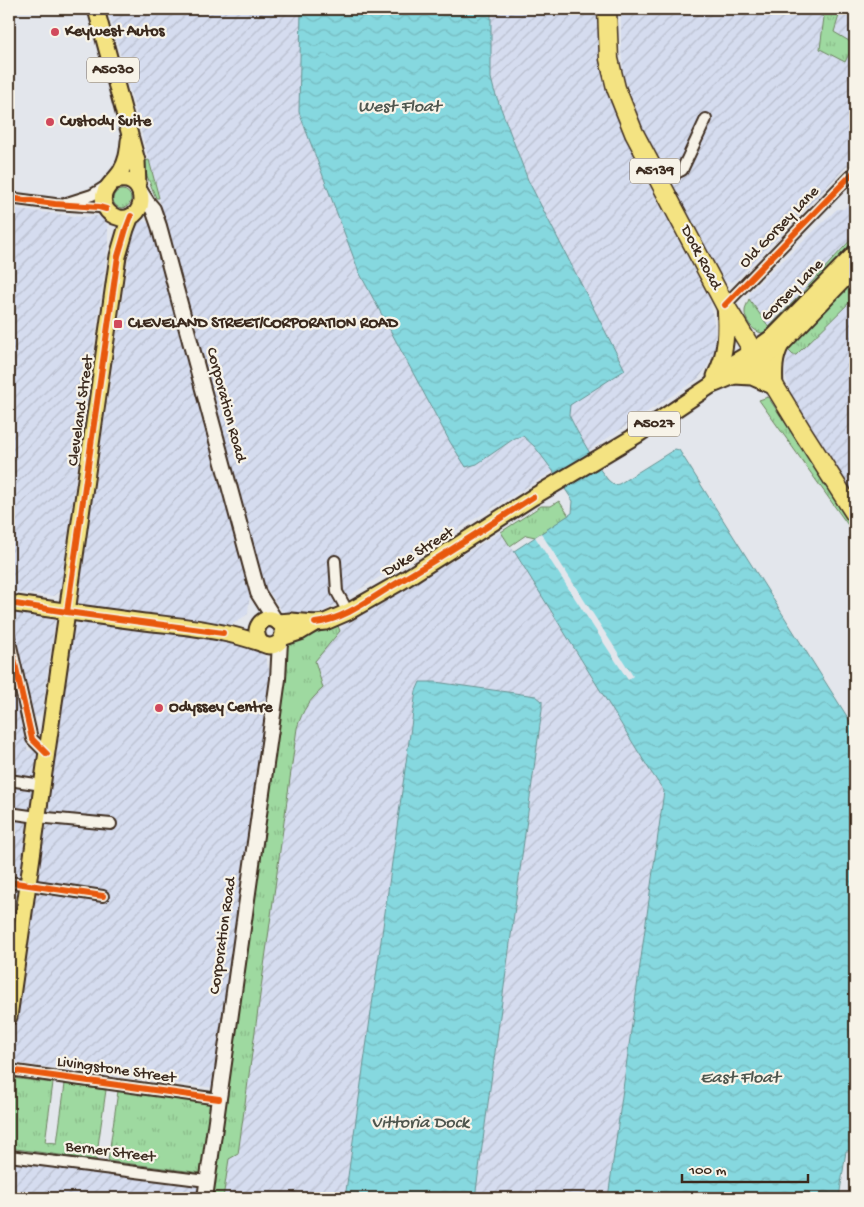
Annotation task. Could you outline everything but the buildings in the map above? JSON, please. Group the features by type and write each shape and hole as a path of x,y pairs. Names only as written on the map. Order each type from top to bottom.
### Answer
{"highway":[{"name":"Dock Road","path":"607,9 609,59 616,88 634,133 725,305 855,514"}],"main road":[{"name":"A5030","path":"96,9 137,161 139,189"},
{"name":"A5030","path":"110,184 120,172 126,160 129,132"},
{"path":"134,214 139,209 142,200 139,189 129,180 123,179 110,184 105,189 103,199 108,211 120,218 126,218 142,212 150,215 159,226"},
{"name":"Corporation Road","path":"139,189 153,209 159,226 258,592 258,626"},
{"name":"Cleveland Street","path":"108,211 116,226 118,256"},
{"name":"Cleveland Street","path":"9,1017 118,256 126,229 134,214"},
{"name":"Gorsey Lane","path":"777,340 855,252"},
{"name":"Gorsey Lane","path":"756,356 777,340 855,268"},
{"path":"710,386 720,366 725,344 725,305"},
{"path":"734,376 752,377 775,387 777,340 756,335 736,323"},
{"name":"Duke Street","path":"710,386 728,366 756,356"},
{"name":"Duke Street","path":"277,621 325,622 348,612 402,581 533,497 637,435 710,386 734,376 756,356"},
{"name":"Corporation Road","path":"258,592 277,621"},
{"path":"9,603 224,633 274,646 281,640 283,629 277,621 266,619 258,626 224,633"},
{"name":"Duke Street","path":"281,640 315,623"},
{"path":"258,626 257,636 263,644"},
{"name":"Corporation Road","path":"205,1198 278,680 281,640"},
{"name":"Corporation Road","path":"263,644 270,656 278,680"}],"street":[{"path":"660,181 682,170 706,119"},
{"name":"Old Gorsey Lane","path":"725,305 855,171"},
{"path":"61,204 92,195 110,184"},
{"path":"9,198 99,207 108,211"},
{"path":"335,561 337,592 348,612"},
{"path":"9,637 32,739 47,754"},
{"path":"9,780 42,785"},
{"path":"9,813 111,824"},
{"path":"9,882 104,896"},
{"name":"Livingstone Street","path":"9,1070 219,1098"},
{"name":"Berner Street","path":"9,1156 207,1181"}],"shaded area":[{"path":"108,9 301,9 299,112 359,272 450,442 477,464 515,438 523,436 535,447 553,471 324,611 304,616 282,611 263,583"},
{"path":"491,9 598,9 598,36 603,84 648,183 710,300 716,346 708,365 699,378 588,451 569,415 570,405 528,180 491,78"},
{"path":"621,9 809,9 824,17 834,32 841,9 855,9 855,158 734,282 723,280 719,276 672,188 677,179 673,168 662,166 643,129 624,77 621,50"},
{"path":"855,192 855,235 769,327 749,299 750,292 837,209 844,209 852,200"},
{"path":"9,208 82,217 96,216 101,217 108,227 108,246 60,592 54,596 9,592"},
{"path":"143,221 152,224 250,592 248,614 231,625 77,606 133,227"},
{"path":"855,281 855,498 828,452 793,400 785,374 791,345"},
{"path":"501,532 664,791 608,1198 475,1198 542,701 416,691 345,1198 223,1198 229,1158 238,1154 297,728 301,714 314,696 323,688 315,661 343,626"},
{"path":"13,612 55,620 42,713 39,717 35,717 31,713 10,615"},
{"path":"84,621 244,641 257,647 264,654 271,675 215,1088 14,1063 9,1057 71,628"},
{"path":"9,662 28,751 35,749 41,753 38,780 9,776"},
{"path":"9,784 32,787 35,791 34,809 31,812 9,809"},
{"path":"9,816 28,818 32,823 23,879 9,877"},
{"path":"9,885 20,888 22,891 9,984"},
{"path":"9,1159 198,1186 201,1189 199,1198 9,1198"}],"green space":[{"path":"809,9 841,9 834,32 854,44 845,62 820,49 824,17"},
{"path":"149,160 159,198 156,198 145,171 145,161"},
{"path":"118,190 126,190 131,195 129,206 118,208 113,203 113,195"},
{"path":"855,235 855,247 770,332 762,333 752,328 745,314 745,308 749,299 769,327"},
{"path":"855,281 855,297 796,355 793,355 789,351 791,345"},
{"path":"768,397 855,528 855,535 759,400"},
{"path":"559,501 569,516 535,537 526,535 510,546 501,532 541,506 551,506"},
{"path":"338,626 340,631 315,661 323,688 307,706 297,728 238,1154 229,1159 223,1198 212,1198 284,687 286,669 285,649 289,642"},
{"path":"12,1078 53,1083 45,1142 57,1143 65,1084 106,1090 96,1160 9,1148 9,1101"},
{"path":"118,1091 211,1103 202,1173 108,1161"}],"water":[{"name":"East Float","path":"301,9 491,9 491,78 494,90 528,180 625,370 570,405 569,415 577,431 598,467 614,485 619,484 675,449 679,450 855,729 855,1128 852,1137 854,1141 850,1151 846,1151 839,1198 608,1198 664,791 514,551 572,513 573,501 535,447 523,436 515,438 477,464 466,467 450,442 359,272 299,112"},
{"name":"Vittoria Dock","path":"420,682 435,682 536,696 542,701 475,1198 345,1198 416,691"}],"pier":[{"path":"541,533 633,676 628,680 535,537"}],"cycle path":[{"path":"725,305 855,171"},
{"path":"9,198 106,209"},
{"path":"67,612 118,256 131,216"},
{"path":"315,623 343,615 361,605 533,497"},
{"path":"9,603 223,633"},
{"path":"9,637 32,739 47,754"},
{"path":"9,882 103,896"},
{"path":"9,1070 219,1099"}],"place":[{"name":"Keywest Autos","path":"55,32"},
{"name":"Custody Suite","path":"50,122"},
{"name":"CLEVELAND STREET/CORPORATION ROAD","path":"118,324"},
{"name":"Odyssey Centre","path":"159,708"}],"water label":[{"name":"West Float","path":"399,107"}]}
